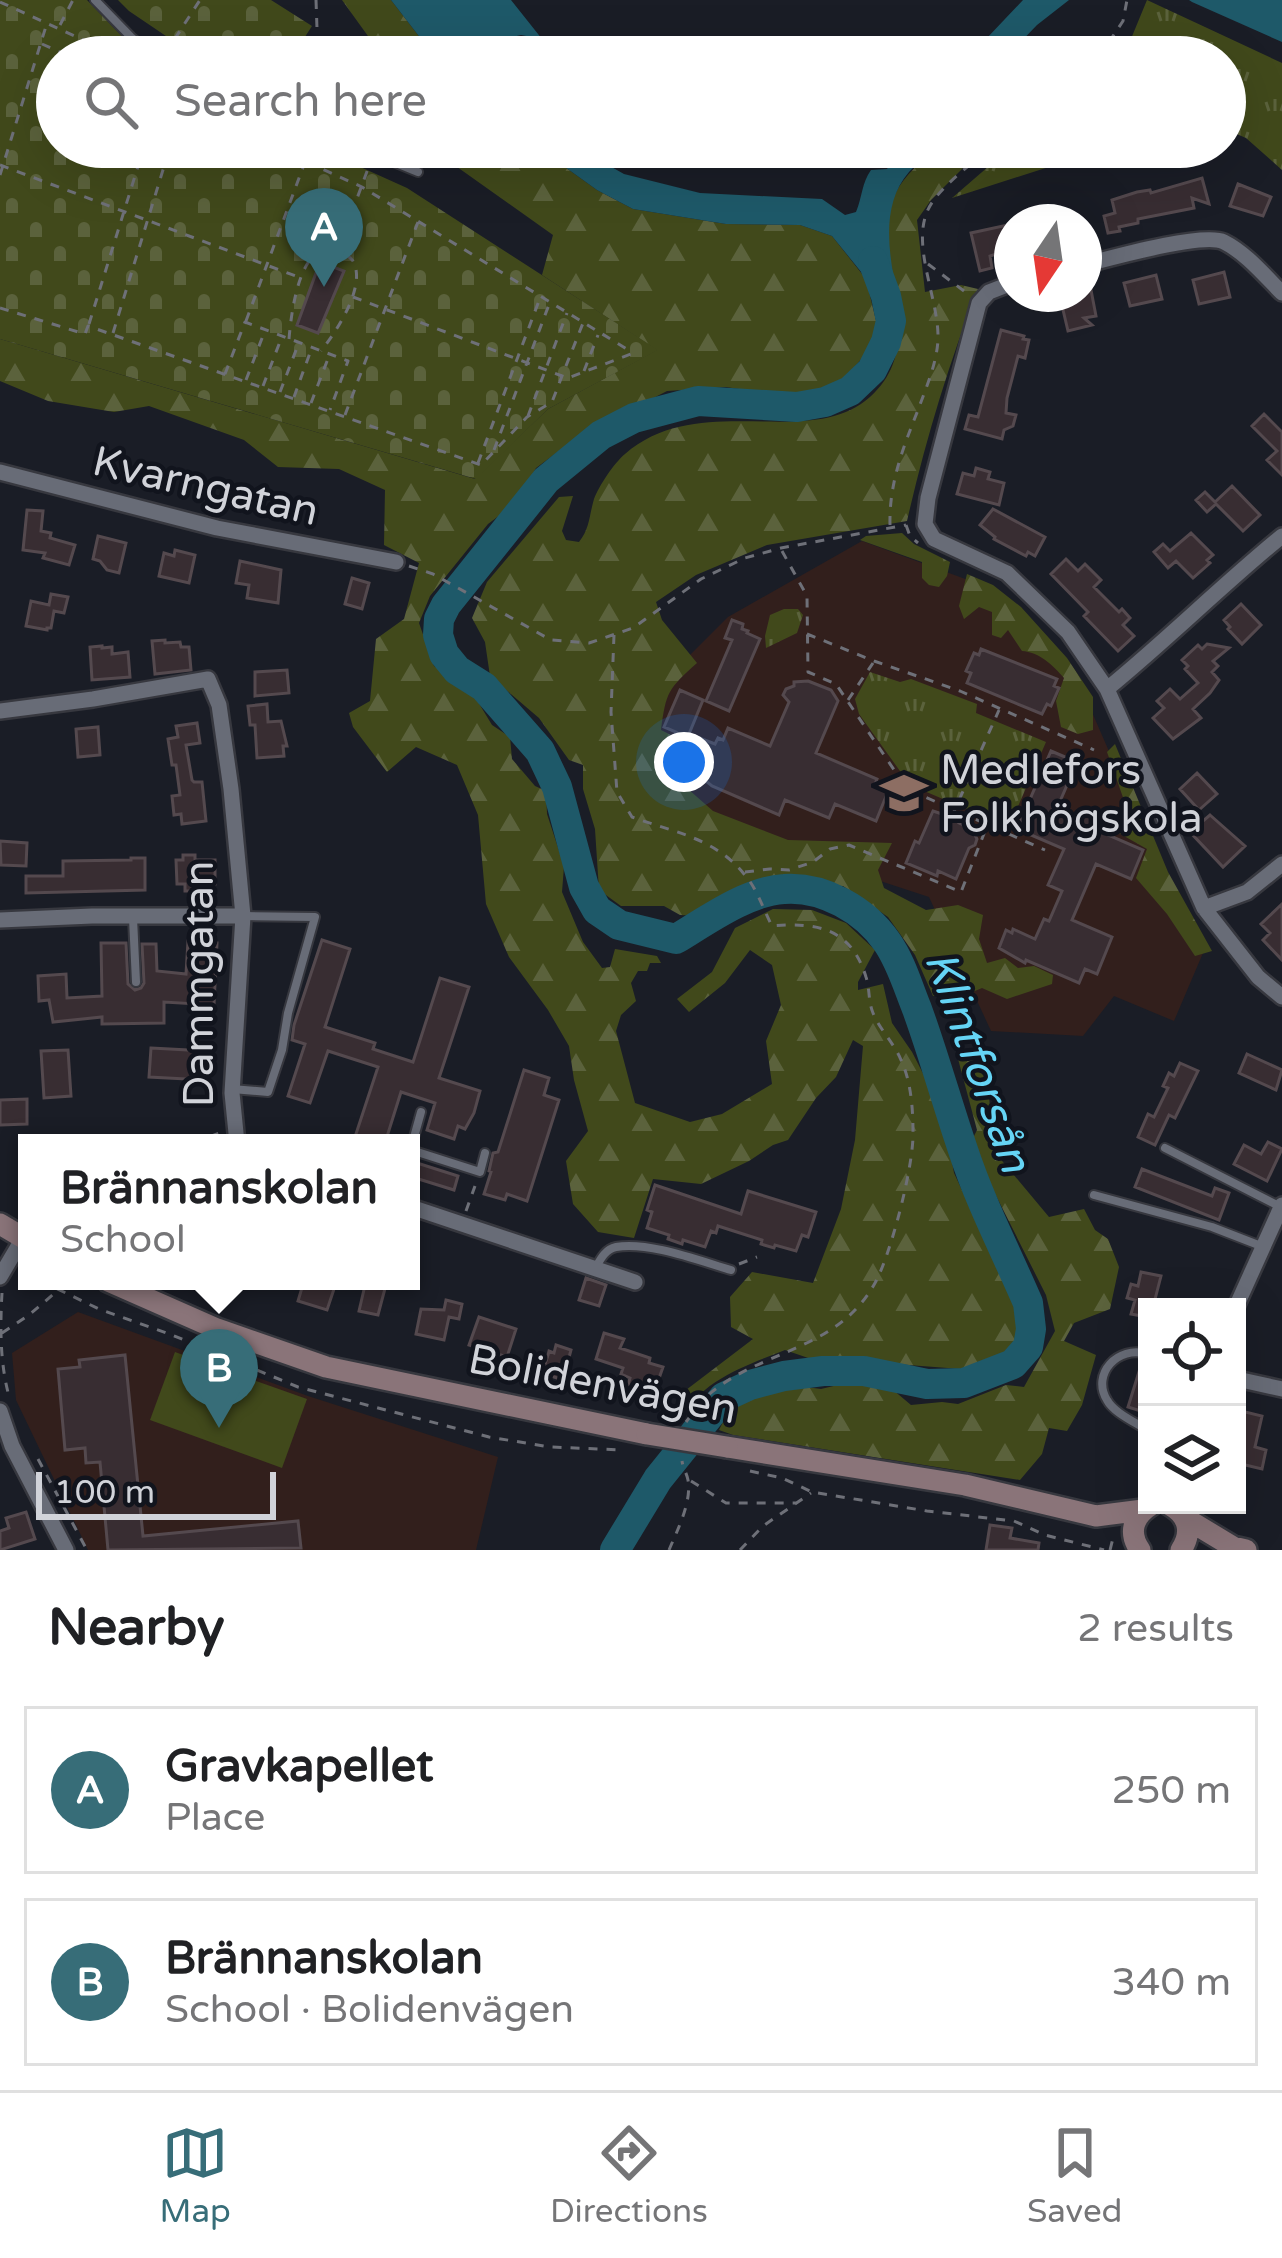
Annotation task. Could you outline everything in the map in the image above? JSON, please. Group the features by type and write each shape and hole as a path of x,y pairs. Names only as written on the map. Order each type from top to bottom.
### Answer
{"main road":[{"name":"Bolidenvägen","path":"128,1290 217,1329 326,1367 647,1434 965,1485 1096,1516 1138,1509"},
{"name":"Bolidenvägen","path":"1139,1549 1133,1526 1142,1514"},
{"path":"1181,1514 1189,1532 1181,1550"},
{"path":"1185,1514 1240,1548"},
{"name":"Bolidenvägen","path":"1096,1516 1139,1549"},
{"path":"1192,1550 1240,1548"}],"street":[{"path":"1102,261 1196,240 1222,240 1282,292"},
{"path":"994,290 979,302 925,524 934,539 1007,573 1068,632 1107,689 1204,908 1258,976 1282,998"},
{"name":"Kvarngatan","path":"0,472 217,528 396,562"},
{"path":"1107,689 1282,536"},
{"name":"Dammgatan","path":"0,711 208,679 219,705 243,916 232,1089 235,1134"},
{"path":"1204,908 1247,892 1282,864"},
{"path":"0,920 243,916"},
{"path":"1240,1298 1281,1206"},
{"path":"420,1210 635,1282"},
{"path":"3,1280 18,1252"},
{"path":"1246,1381 1282,1389"},
{"path":"5,1405 12,1446 66,1550"}],"lane":[{"path":"95,0 130,36"},
{"path":"408,168 418,172"},
{"path":"133,916 136,982"},
{"path":"232,1089 268,1093 315,917 243,916"},
{"path":"415,1134 421,1112"},
{"path":"1165,1148 1281,1206"},
{"path":"420,1152 479,1172 485,1153"},
{"path":"1094,1196 1212,1227 1262,1246"},
{"path":"596,1268 615,1247 665,1250 731,1270"},
{"path":"1138,1352 1122,1352 1111,1362 1103,1388 1107,1400 1138,1423"}],"path":[{"path":"58,28 73,0"},
{"path":"176,36 200,0"},
{"path":"316,0 317,36"},
{"path":"1113,36 1123,21 1127,0"},
{"path":"0,2 75,36"},
{"path":"42,36 47,23"},
{"path":"0,175 36,56"},
{"path":"1,166 301,278"},
{"path":"0,308 85,334 137,168"},
{"path":"112,335 164,168"},
{"path":"225,374 302,168"},
{"path":"320,168 362,187 631,355 568,378 353,297"},
{"path":"339,248 368,168"},
{"path":"890,526 896,470 929,381 938,340 923,243 926,213 969,168"},
{"path":"345,417 418,221"},
{"path":"289,339 301,278 310,260 322,249 339,248 353,260 358,279 353,297 321,351"},
{"path":"927,264 979,302"},
{"path":"478,464 540,296"},
{"path":"494,452 550,302"},
{"path":"527,417 567,313"},
{"path":"245,322 348,362 329,411"},
{"path":"88,326 481,465 527,417 552,402 583,322"},
{"path":"246,382 265,330"},
{"path":"584,373 599,332"},
{"path":"262,388 282,336"},
{"path":"280,394 298,343"},
{"path":"293,399 312,348"},
{"path":"310,405 329,354"},
{"path":"396,562 433,574 550,640 589,643 634,628 722,566 781,548 906,525 916,542 931,550"},
{"path":"781,548 807,596 808,672 836,684 907,789 1045,850"},
{"path":"807,634 1094,750"},
{"path":"614,635 611,712 617,792 632,817 709,843 744,872 772,926 796,924 836,932 850,947 866,978 868,1002 878,1025 901,1059 914,1136 890,1250 874,1286 824,1335 718,1387 685,1423"},
{"path":"848,700 874,661"},
{"path":"820,686 823,678"},
{"path":"953,813 1000,709"},
{"path":"744,872 789,870 813,862 830,849 849,845 961,892 988,825"},
{"path":"219,1134 233,1124"},
{"path":"462,1224 479,1172"},
{"path":"3,1280 5,1405"},
{"path":"2,1333 57,1290"},
{"path":"38,1458 87,1550"},
{"path":"682,1466 688,1479 726,1503 797,1503"},
{"path":"744,1469 782,1478 812,1492 1014,1521 1104,1550"},
{"path":"669,1550 688,1479"},
{"path":"740,1550 763,1526 812,1492"}],"shaded area":[{"name":"Medlefors Folkhögskola","path":"862,541 968,580 1081,687 1203,953 1174,1021 1114,996 1083,1036 991,1031 929,897 728,831 633,755 662,683 728,617"},
{"path":"78,1312 308,1396 498,1457 476,1550 88,1550 16,1400 12,1353"}],"green space":[{"path":"0,0 87,0 122,36 36,36 36,168 363,168 407,188 658,350 548,409 476,479 0,339"},
{"path":"118,0 271,0 312,26 306,36 166,36"},
{"path":"342,0 391,0 419,36 368,36"},
{"path":"1147,0 1224,36 1132,36"},
{"path":"1246,46 1282,63 1282,170 1246,138"},
{"path":"459,168 566,168 633,209 726,224 800,225 832,236 866,279 878,329 864,356 836,388 785,396 726,387 667,391 579,436 536,468 516,503 488,524 430,596 419,623 434,666 472,692 492,725 510,737 512,759 535,786 546,791 547,814 564,866 562,892 583,942 602,968 610,967 615,949 657,956 661,963 650,963 647,971 638,971 631,983 636,1001 621,1015 616,1031 635,1103 690,1122 722,1114 772,1084 766,1041 781,1005 772,965 750,950 725,983 689,1012 677,999 712,972 735,928 773,909 812,910 846,923 875,950 858,990 883,984 892,1023 935,1097 954,1173 1022,1319 1018,1348 996,1363 961,1369 817,1361 785,1350 711,1385 681,1421 674,1412 686,1390 753,1339 731,1327 730,1297 752,1272 813,1283 841,1209 855,1140 863,1046 853,1040 836,1077 788,1140 701,1184 653,1179 634,1238 598,1232 573,1204 566,1161 588,1131 569,1046 509,957 486,904 478,815 457,765 416,747 387,772 353,727 349,713 370,701 376,639 404,619 419,563 384,545 385,490 339,469 278,467 244,440 149,406 114,412 48,401 0,381 0,339 475,479 548,409 657,350 542,275 553,235"},
{"path":"916,168 963,168 917,220 925,292 961,285 978,289 938,404 907,521 767,545 696,575 656,602 662,620 697,663 670,692 661,730 671,735 669,751 691,760 688,789 713,811 788,840 892,843 878,870 884,888 926,910 958,905 983,915 979,939 987,963 1005,958 1018,968 1034,966 1053,975 1052,984 1007,999 982,988 963,996 933,996 915,955 888,917 843,886 792,884 777,877 733,893 699,916 680,915 664,906 621,906 599,890 595,829 583,789 583,765 569,760 539,718 490,676 485,642 472,618 487,582 559,497 573,496 562,531 566,540 579,542 607,475 625,454 655,435 686,425 817,420 845,412 870,397 888,374 897,350 888,219 895,194"},
{"path":"987,168 1045,168 952,198"},
{"path":"902,533 950,562 939,587 922,578 922,562 860,540"},
{"path":"967,574 993,585 1021,607 1067,658 1093,697 1093,730 1078,734 1061,727 1056,701 1064,678 1045,660 1022,651 1008,630 1001,638 992,635 992,612 979,607 964,619 959,606"},
{"path":"798,609 803,615 797,633 766,648 770,615"},
{"path":"870,672 900,682 911,679 977,704 976,713 1046,742 1009,827 910,785 859,714 855,699"},
{"path":"1115,744 1168,872 1212,951 1195,956 1136,878 1147,849 1117,832 1125,803 1107,752"},
{"path":"957,1055 975,1056 988,1082 993,1150 1049,1217 1084,1209 1095,1230 1108,1239 1119,1267 1110,1309 1074,1323 1064,1341 1096,1355 1082,1405 1067,1431 1049,1428 1042,1454 1020,1480 719,1430 729,1410 753,1396 790,1385 821,1389 859,1380 886,1384 911,1405 958,1404 1006,1385 1024,1387 1055,1331 1046,1295 970,1144 977,1130"},
{"path":"175,1352 307,1399 282,1468 150,1420"}],"water":[{"path":"391,0 511,0 540,36 521,35 419,36"},
{"path":"1023,0 1069,0 1026,36 989,36"},
{"path":"1189,0 1282,0 1282,42 1192,2"},
{"path":"566,168 613,168 700,193 822,199 845,215 856,212 871,170 914,168 900,185 890,215 897,294 872,299 866,278 832,236 800,225 726,224 633,209"}],"building":[{"path":"1202,178 1209,204 1192,198 1194,208 1138,219 1138,223 1108,233 1104,216 1115,213 1112,200"},
{"path":"1238,184 1271,197 1263,216 1230,206"},
{"path":"994,228 992,268 980,271 971,233"},
{"path":"320,262 344,271 318,333 297,325"},
{"path":"1224,272 1230,297 1199,304 1193,280"},
{"path":"1156,275 1162,299 1130,306 1124,283"},
{"path":"1064,312 1095,312 1096,316 1084,318 1092,325 1068,331"},
{"path":"1001,330 1029,340 1025,358 1018,356 1007,398 1006,413 1016,415 1013,426 1004,430 1002,439 965,429 969,415 978,417"},
{"path":"1264,414 1282,432 1282,475 1267,460 1277,451 1252,426"},
{"path":"976,468 990,472 988,479 1004,483 999,505 957,494 963,473 974,476"},
{"path":"1232,486 1260,515 1243,531 1216,504 1207,512 1196,500 1205,492 1215,502"},
{"path":"993,509 1045,537 1035,556 994,539 980,525"},
{"path":"27,510 43,511 41,531 51,533 50,538 75,545 69,565 43,558 45,553 23,550"},
{"path":"1191,533 1213,555 1193,578 1176,561 1168,568 1154,552 1163,544 1170,551"},
{"path":"98,536 126,543 119,573 93,559"},
{"path":"175,550 195,555 189,583 159,576 164,553 174,556"},
{"path":"1066,559 1078,571 1085,564 1101,580 1094,587 1130,618 1123,625 1134,636 1118,651 1051,574"},
{"path":"240,561 281,570 278,603 247,598 249,585 236,583"},
{"path":"352,578 369,583 362,609 345,604"},
{"path":"51,594 68,597 64,613 54,611 47,630 26,626 31,601 49,605"},
{"path":"1241,604 1261,625 1242,644 1224,620"},
{"path":"732,620 760,639 729,711 706,701 732,640 725,638"},
{"path":"152,641 189,647 191,670 155,674"},
{"path":"1207,644 1229,648 1213,661 1218,666 1212,672 1219,680 1193,709 1201,718 1173,739 1153,718 1164,708 1157,701 1170,689 1180,699 1198,683 1182,660 1198,645 1202,649"},
{"path":"90,647 112,647 112,654 128,652 130,677 92,680"},
{"path":"981,649 1057,679 1054,686 1059,688 1051,706 1047,704 1042,714 967,683 971,673 966,671"},
{"path":"287,670 289,693 255,696 255,672"},
{"path":"808,681 831,690 838,701 816,753 877,779 875,784 889,789 876,821 835,804 829,818 785,800 779,815 712,786 701,777 710,757 671,745 676,732 664,727 680,690 703,700 689,734 715,744 718,738 723,740 728,728 770,746 789,702 783,695 786,689 794,682"},
{"path":"267,704 268,722 281,721 287,746 283,746 284,756 257,758 255,725 250,725 248,706"},
{"path":"197,723 200,743 186,745 192,780 202,782 206,821 182,824 181,814 174,815 172,796 180,795 168,739 178,737 176,726"},
{"path":"98,727 100,755 78,757 76,729"},
{"path":"1051,751 1077,762 1055,813 1079,823 1083,813 1112,825 1108,835 1143,850 1131,879 1096,864 1072,920 1112,937 1097,974 1085,969 1079,983 999,948 1006,930 1035,939 1062,891 1048,885 1064,849 1017,829"},
{"path":"1197,773 1217,794 1199,810 1180,789"},
{"path":"933,811 960,820 977,839 956,879 906,863"},
{"path":"1210,815 1245,846 1223,867 1190,832"},
{"path":"0,841 27,843 26,866 1,865"},
{"path":"183,855 215,860 215,884 205,884 205,891 185,891 185,884 177,884 176,860 183,860"},
{"path":"145,858 145,890 26,893 26,876 63,876 63,861"},
{"path":"1282,904 1282,960 1263,940 1270,933 1261,924"},
{"path":"322,940 350,949 325,1027 375,1043 373,1049 413,1062 440,978 469,987 439,1078 480,1091 474,1113 465,1129 458,1126 454,1139 427,1130 435,1103 401,1092 388,1134 356,1134 378,1067 328,1051 310,1103 288,1096 305,1044 292,1040"},
{"path":"188,941 217,943 214,1005 164,1002 164,1023 102,1024 102,1017 53,1022 49,1000 39,1001 38,976 66,974 67,998 102,996 101,943 126,943 128,984 135,990 144,983 142,944 156,944 157,971 186,974"},
{"path":"151,1048 206,1051 205,1080 149,1077"},
{"path":"68,1050 71,1096 44,1098 41,1051"},
{"path":"1247,1054 1282,1070 1276,1090 1239,1073"},
{"path":"1180,1063 1198,1071 1175,1118 1169,1115 1155,1145 1138,1137 1148,1114 1154,1117 1168,1088 1163,1086 1169,1073 1174,1076"},
{"path":"524,1070 549,1078 544,1095 559,1100 527,1201 507,1194 505,1200 484,1194 493,1153 498,1152"},
{"path":"27,1099 27,1124 0,1125 0,1100"},
{"path":"1268,1142 1282,1149 1267,1181 1234,1164 1244,1145 1261,1154"},
{"path":"420,1164 458,1176 454,1190 420,1179"},
{"path":"1142,1169 1212,1196 1215,1188 1229,1193 1219,1220 1135,1187"},
{"path":"655,1185 741,1214 748,1191 816,1212 808,1237 802,1235 796,1251 761,1244 762,1240 718,1226 705,1247 683,1240 682,1244 647,1228"},
{"path":"1141,1272 1161,1276 1155,1298 1138,1298 1138,1315 1131,1314 1135,1300 1127,1298 1131,1284 1138,1286"},
{"path":"586,1278 606,1285 599,1306 579,1300"},
{"path":"301,1290 334,1290 327,1310 298,1301"},
{"path":"364,1290 385,1290 378,1315 359,1311"},
{"path":"446,1300 462,1304 459,1319 449,1317 444,1340 416,1334 421,1309 444,1310"},
{"path":"479,1317 516,1329 507,1357 469,1345"},
{"path":"604,1333 624,1339 620,1348 663,1367 656,1387 646,1383 644,1390 628,1385 630,1378 621,1374 623,1368 596,1359"},
{"path":"556,1345 571,1350 563,1380 542,1373"},
{"path":"125,1355 143,1536 298,1521 301,1548 108,1550 100,1462 86,1463 85,1448 65,1450 58,1369 80,1367 79,1360"},
{"path":"1138,1375 1138,1410 1128,1407"},
{"path":"1246,1412 1262,1416 1255,1447 1266,1450 1262,1469 1246,1465"},
{"path":"26,1512 35,1539 0,1550 0,1531 9,1528 6,1518"},
{"path":"990,1525 1012,1528 1010,1538 1039,1543 1038,1550 986,1550"}],"waterway":[{"name":"Klintforsån","path":"615,1550 658,1479 724,1397 784,1376 823,1371 864,1371 927,1384 964,1383 1013,1364 1028,1347 1028,1303 970,1169 904,975 878,930 842,902 799,889 756,895 676,939 619,925 597,910 584,887 557,787 540,751 484,687 457,670 444,654 438,635 446,605 546,480 601,435 634,418 698,401 797,407 850,391 872,370 891,321 873,261"}],"place":[{"name":"Gravkapellet","path":"324,287"},
{"name":"Medlefors Folkhögskola","path":"904,793"},
{"name":"Brännanskolan","path":"219,1428"}]}
